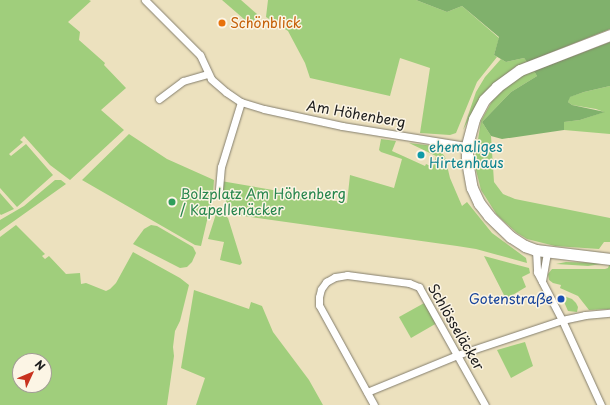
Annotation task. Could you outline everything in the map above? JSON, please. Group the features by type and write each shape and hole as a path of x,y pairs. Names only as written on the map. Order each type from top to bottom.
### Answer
{"main road":[{"path":"610,35 527,67 505,80 489,94 479,110 472,126 467,146 469,178 479,203 489,216 511,237 542,251 587,256 597,259 610,259"},
{"path":"587,256 610,254"}],"street":[{"name":"Am Höhenberg","path":"145,0 197,52 203,60 207,74 226,92 241,102 264,109 348,127 467,146"},
{"path":"159,100 183,81 207,74"},
{"path":"219,189 221,167 241,102"},
{"path":"542,251 542,281"},
{"path":"542,251 535,268 562,320 601,405"},
{"name":"Schlösseläcker","path":"367,392 319,305 321,289 326,282 335,277 347,275 408,283 419,287 485,405"},
{"path":"374,405 367,392 458,355 562,320 584,315 610,313"}],"green space":[{"path":"0,0 91,1 68,22 80,32 79,40 105,63 104,65 126,88 101,110 124,130 70,180 50,165 24,136 20,140 23,142 9,154 11,156 26,144 53,175 17,207 0,188"},
{"path":"222,0 241,0 257,14 252,26"},
{"path":"268,0 416,0 447,12 462,6 499,38 494,55 497,57 477,82 456,133 450,135 420,133 430,68 400,58 390,96 310,78 305,63 288,31 266,17"},
{"path":"416,0 610,0 610,29 527,62 524,58 506,62 494,55 499,37 462,6 447,12"},
{"path":"610,42 610,86 570,97 568,102 572,105 605,112 580,120 564,122 564,130 502,139 491,136 482,122 511,92 537,76 534,71"},
{"path":"524,58 527,62 515,67 497,81 471,115 463,130 476,92 485,77 501,59 506,62"},
{"path":"534,71 537,76 511,92 482,122 491,136 494,182 503,194 515,199 610,218 610,242 604,242 599,249 555,246 527,239 517,233 497,215 481,190 476,170 475,158 481,121 492,101 503,90 518,77"},
{"path":"610,86 610,134 564,130 563,122 580,120 604,112 596,109 572,105 568,102 569,97"},
{"path":"129,134 167,159 214,180 213,195 201,246 195,245 82,180"},
{"path":"381,139 396,141 392,151 425,166 426,164 433,167 436,156 409,143 442,147 442,153 445,157 450,178 462,206 467,202 492,233 526,258 527,263 476,249 237,215 230,209 226,201 221,181 347,203 350,175 394,188 402,159 381,152 379,150"},
{"path":"55,180 61,180 66,184 0,231 0,220 24,206"},
{"path":"0,193 14,209 1,215 0,214"},
{"path":"216,214 223,214 228,218 242,263 240,265 220,260 224,242 208,239"},
{"path":"16,225 45,254 42,256 45,259 49,256 66,274 80,273 81,284 86,283 106,291 110,289 116,283 133,252 180,278 189,285 180,321 175,331 173,347 174,356 167,405 0,405 0,237"},
{"path":"151,225 157,226 193,247 196,253 192,262 187,267 180,268 133,244 144,229"},
{"path":"484,256 529,268 530,273 522,277 526,287 506,299"},
{"path":"566,262 602,264 588,266 556,264"},
{"path":"610,263 610,309 589,310 578,296 560,288 561,285 553,283 549,280 548,274 552,269 605,269 608,268"},
{"path":"194,290 249,309 251,302 262,306 273,332 309,380 323,405 196,405 205,378 181,368"},
{"path":"561,295 572,299 576,303 578,307 577,312 568,311"},
{"path":"426,302 437,323 411,338 399,317"},
{"path":"525,342 533,366 511,378 497,350"}],"place":[{"name":"Schönblick","path":"222,23"},
{"name":"ehemaliges Hirtenhaus","path":"421,155"},
{"name":"Bolzplatz Am Höhenberg / Kapellenäcker","path":"172,202"},
{"name":"Gotenstraße","path":"561,299"}]}
